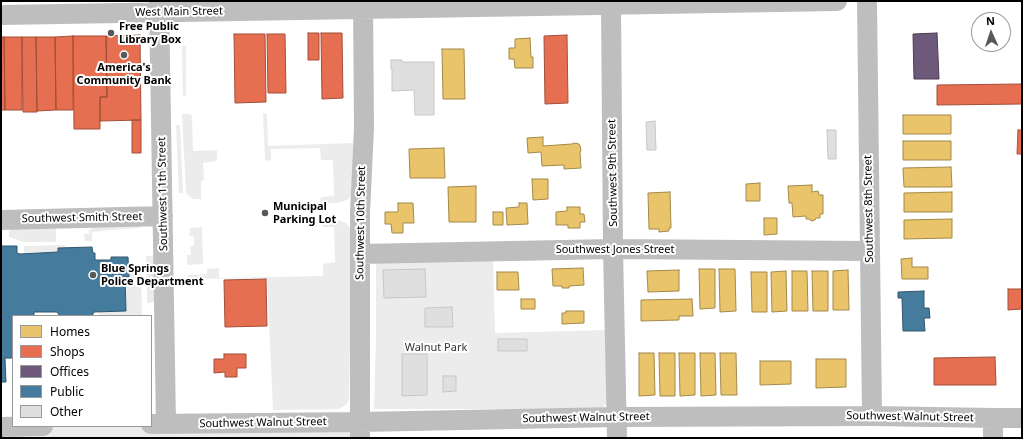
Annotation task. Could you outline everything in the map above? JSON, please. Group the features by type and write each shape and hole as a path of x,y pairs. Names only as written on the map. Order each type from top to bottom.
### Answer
{"street":[{"name":"West Main Street","path":"1,15 159,6 611,5 837,1"},
{"name":"Southwest 8th Street","path":"867,1 872,416"},
{"name":"Southwest 10th Street","path":"360,430 360,213 364,128 363,5"},
{"name":"Southwest 9th Street","path":"611,5 617,438"},
{"name":"Southwest 11th Street","path":"159,6 163,216 159,424"},
{"name":"Southwest Smith Street","path":"1,220 163,216"},
{"name":"Southwest Jones Street","path":"360,254 614,249 870,251"},
{"name":"Southwest Walnut Street","path":"159,424 360,430 617,417 872,416 1022,418"},
{"path":"993,418 993,438"},
{"path":"1,427 12,427"}],"green space":[{"path":"182,46 186,46 186,96 183,96"},
{"path":"264,113 267,115 268,146 353,143 353,188 351,196 347,200 338,203 321,202 320,199 322,197 334,196 333,160 321,160 320,148 271,149 271,160 265,160"},
{"path":"182,114 190,114 192,116 193,151 217,150 217,161 203,163 204,180 201,181 201,199 193,199 186,193"},
{"path":"176,125 180,125 183,193 179,193"},
{"path":"338,220 346,223 352,233 349,399 347,404 339,409 273,410 267,278 190,279 187,275 207,274 207,269 219,268 219,278 323,276 323,264 335,262 334,227 323,227 322,222"},
{"path":"140,223 140,228 92,232 92,241 85,241 84,234 89,234 89,230 97,224"},
{"path":"56,227 56,242 24,242 9,237 9,228"},
{"path":"202,227 203,264 187,265 187,255 191,255 190,247 194,245 194,237 188,235 190,234 190,228"},
{"path":"65,245 65,248 58,248 58,252 24,253 24,246"},
{"name":"Walnut Park","path":"376,254 493,256 495,333 607,330 610,398 602,409 374,409"},
{"path":"158,255 156,302 147,303 146,256"},
{"path":"129,273 141,273 142,315 99,315 99,312 126,311 125,277 129,277"},
{"path":"360,422 360,438 1,438 1,427"}],"building: Homes":[{"path":"530,38 533,68 515,68 514,59 509,59 509,48 515,48 515,39"},
{"path":"442,49 464,49 465,99 443,99"},
{"path":"903,115 951,115 951,134 903,134"},
{"path":"543,137 543,146 574,143 579,144 581,150 581,168 564,169 564,165 542,166 541,152 528,153 527,138"},
{"path":"903,141 951,141 951,160 903,160"},
{"path":"444,148 445,178 410,178 409,149"},
{"path":"951,167 952,187 904,187 903,168"},
{"path":"532,179 548,179 548,199 533,200"},
{"path":"760,183 760,201 746,201 746,184"},
{"path":"812,185 812,192 818,191 819,195 823,195 823,214 820,214 820,218 816,218 815,220 811,221 810,219 806,219 806,216 793,217 792,203 789,203 788,186"},
{"path":"476,186 476,222 449,222 448,187"},
{"path":"670,192 671,228 669,228 669,231 659,232 659,229 649,229 648,193"},
{"path":"952,192 952,212 904,212 904,193"},
{"path":"398,203 413,203 414,223 403,223 403,233 392,233 391,224 385,224 385,212 398,212"},
{"path":"519,203 527,203 528,224 507,225 506,208 519,207"},
{"path":"567,207 580,207 580,214 584,214 585,222 580,222 580,228 568,228 568,225 556,225 556,212 567,211"},
{"path":"493,212 503,212 503,225 493,225"},
{"path":"764,218 777,218 777,234 764,235"},
{"path":"952,219 952,238 904,239 904,220"},
{"path":"912,258 912,267 928,267 928,279 902,279 901,259"},
{"path":"583,268 584,285 569,286 569,288 553,286 552,269"},
{"path":"699,269 715,269 715,308 700,309"},
{"path":"719,269 735,269 736,311 720,312"},
{"path":"679,270 679,291 648,292 647,271"},
{"path":"848,270 849,310 833,310 833,271"},
{"path":"786,271 787,311 772,312 771,272"},
{"path":"792,271 807,271 808,311 792,311"},
{"path":"812,271 828,271 828,311 813,311"},
{"path":"497,272 518,272 519,290 497,290"},
{"path":"751,272 767,272 767,312 752,312"},
{"path":"521,299 535,299 535,309 521,309"},
{"path":"692,299 693,316 679,316 679,320 641,321 641,300"},
{"path":"566,311 584,311 584,323 562,324 562,313 566,313"},
{"path":"639,353 654,353 655,395 639,396"},
{"path":"659,353 675,353 675,396 660,396"},
{"path":"679,353 695,353 695,395 680,396"},
{"path":"700,353 715,353 716,395 701,396"},
{"path":"720,353 736,353 737,395 721,395"},
{"path":"816,359 846,359 846,387 816,388"},
{"path":"760,361 791,361 791,384 760,385"}],"building: Shops":[{"path":"308,33 319,33 319,60 308,60"},
{"path":"321,33 342,33 343,98 322,99"},
{"path":"234,34 265,34 266,102 235,103"},
{"path":"267,34 285,34 286,93 268,93"},
{"path":"140,35 141,120 100,121 100,97 107,97 106,36"},
{"path":"567,35 568,103 545,104 544,36"},
{"path":"73,36 106,36 107,97 100,97 100,129 74,129"},
{"path":"73,36 73,110 56,110 55,37"},
{"path":"1,37 4,37 5,110 1,110"},
{"path":"4,37 22,37 22,110 5,110"},
{"path":"22,37 36,37 37,112 23,112"},
{"path":"36,37 55,37 56,110 37,111"},
{"path":"1022,84 1022,104 937,105 937,85"},
{"path":"132,120 141,120 141,153 132,153"},
{"path":"1018,130 1022,130 1022,154 1017,154"},
{"path":"266,279 267,326 225,327 224,280"},
{"path":"1008,289 1022,289 1022,309 1008,310"},
{"path":"224,354 246,354 246,368 237,368 237,377 225,377 225,372 214,373 214,359 224,359"},
{"path":"995,357 996,385 934,385 934,358"}],"building: Offices":[{"path":"937,33 939,79 914,79 913,34"}],"building: Public":[{"path":"1,246 17,246 17,253 20,254 58,252 58,248 92,247 93,253 95,253 95,260 111,260 111,257 128,257 129,277 125,277 126,311 94,312 92,315 59,315 57,312 34,312 34,315 12,315 12,358 5,358 6,382 1,382"},
{"path":"924,291 924,308 929,308 930,318 924,318 925,331 903,331 902,298 898,298 898,292"}],"building: Other":[{"path":"391,60 402,60 402,62 434,62 434,115 415,115 414,90 392,91"},
{"path":"655,121 656,150 647,150 646,122"},
{"path":"827,130 836,130 836,159 828,159"},
{"path":"425,269 426,297 384,298 383,270"},
{"path":"452,307 453,327 425,327 425,308"},
{"path":"498,339 527,339 527,351 498,351"},
{"path":"402,354 427,354 427,395 402,396"},
{"path":"443,376 456,376 456,391 443,392"}],"place":[{"name":"Free Public Library Box","path":"111,33"},
{"name":"America's Community Bank","path":"124,55"},
{"name":"Municipal Parking Lot","path":"265,213"},
{"name":"Blue Springs Police Department","path":"93,275"}]}
